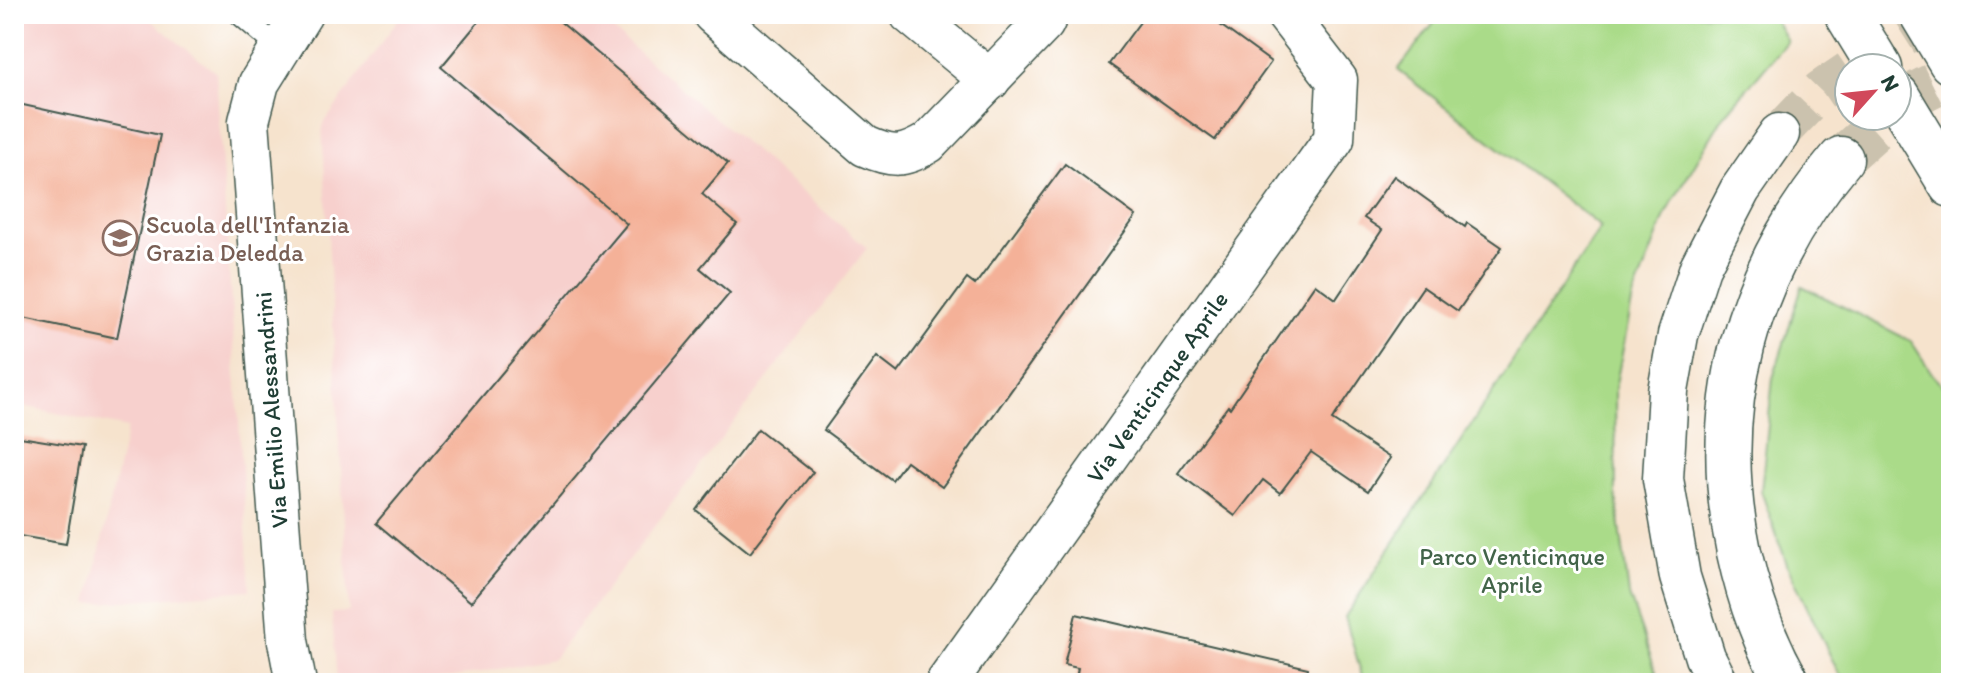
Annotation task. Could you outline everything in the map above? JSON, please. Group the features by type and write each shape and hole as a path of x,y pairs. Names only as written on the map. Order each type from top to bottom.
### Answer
{"highway":[{"path":"1847,14 1870,52"},
{"path":"1922,14 1951,62"},
{"path":"1913,122 1951,185"},
{"path":"1788,683 1763,636 1746,583 1735,533 1728,482 1732,386 1742,342 1787,236 1813,192 1841,159"}],"street":[{"name":"Via Emilio Alessandrini","path":"296,683 288,641 249,121 259,83 302,14"},
{"path":"713,14 865,146 884,154 908,155 928,143 1044,23 1048,14"},
{"path":"910,14 990,80"},
{"name":"Via Venticinque Aprile","path":"946,683 1334,139 1337,80 1286,14"},
{"path":"1718,683 1705,657 1680,577 1663,479 1668,391 1678,335 1700,267 1740,190 1779,134"},
{"path":"269,683 288,641"}],"lane":[{"path":"239,14 279,48"}],"shaded area":[{"name":"Scuola dell'Infanzia Grazia Deledda","path":"14,14 143,14 216,73 250,590 88,604 127,428 14,404"},
{"path":"402,14 594,14 867,248 553,659 422,683 337,683 332,613 349,612 322,126"}],"green space":[{"name":"Parco Venticinque Aprile","path":"1441,14 1771,14 1787,41 1723,117 1667,211 1633,298 1615,389 1616,495 1629,595 1660,683 1364,683 1345,617 1601,227 1398,70"},
{"path":"1802,286 1911,341 1933,375 1951,395 1951,683 1850,683 1839,674 1788,567 1761,491 1773,378"}],"building":[{"path":"485,14 551,14 728,163 702,194 737,224 700,268 730,293 471,602 376,523 627,224 441,67"},
{"path":"1146,14 1205,14 1271,62 1215,140 1109,64"},
{"path":"14,103 160,135 117,338 14,316"},
{"path":"1065,164 1136,216 942,487 906,461 892,480 824,430 877,357 898,373 967,279 975,285"},
{"path":"1394,176 1465,227 1467,223 1502,247 1458,311 1423,287 1332,420 1390,458 1368,491 1311,452 1280,493 1263,480 1235,516 1178,473 1228,406 1230,408 1315,284 1336,299 1382,230 1364,218"},
{"path":"758,429 813,472 750,553 696,510"},
{"path":"14,436 82,447 66,544 14,535"},
{"path":"1076,614 1308,668 1306,683 1075,683 1078,668 1064,665"}],"tunnel":[{"path":"1879,52 1944,14"},
{"path":"1913,97 1951,76"},
{"path":"1779,134 1821,90 1833,82"},
{"path":"1841,159 1871,132"}],"place":[{"name":"Scuola dell'Infanzia Grazia Deledda","path":"120,238"}]}
